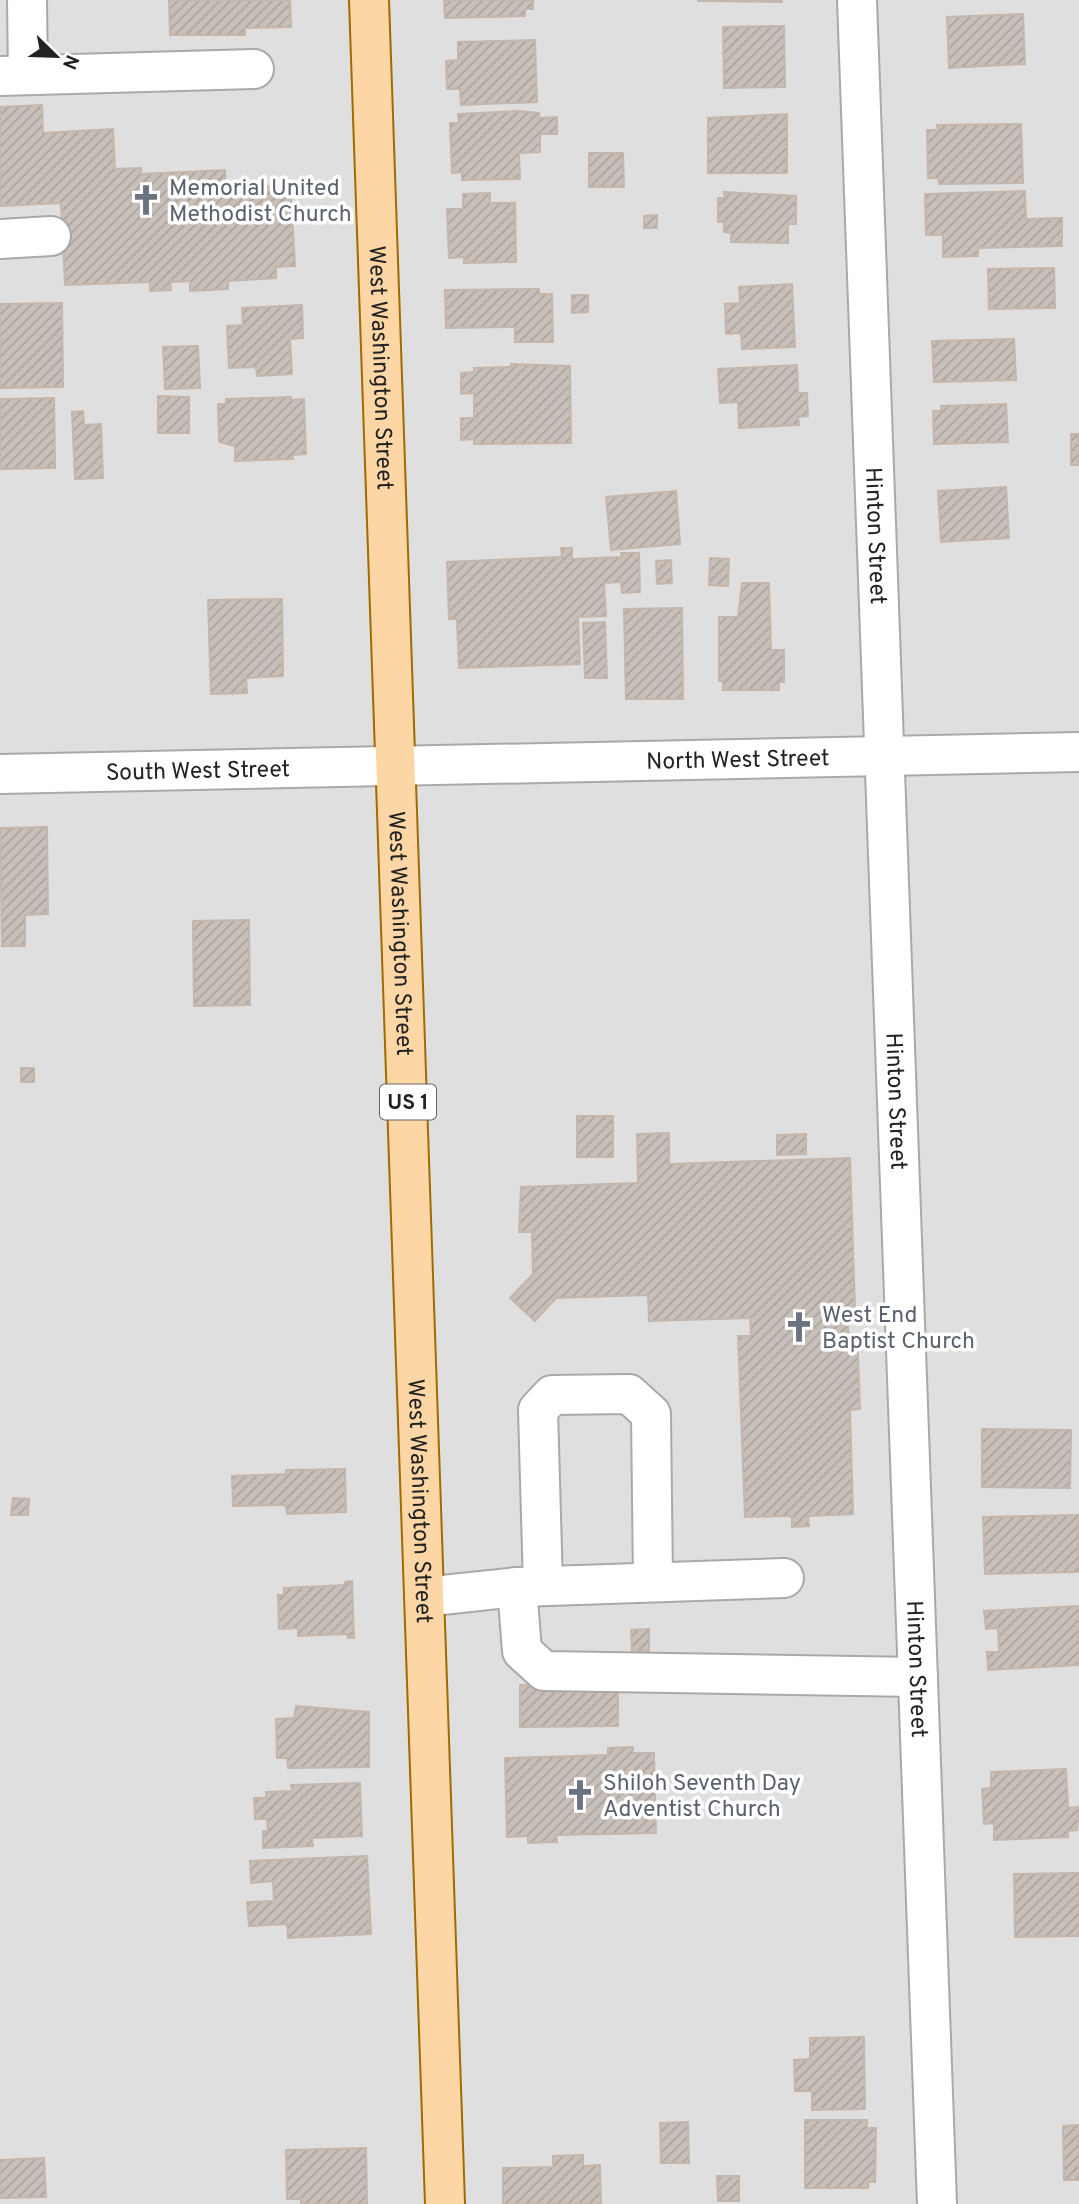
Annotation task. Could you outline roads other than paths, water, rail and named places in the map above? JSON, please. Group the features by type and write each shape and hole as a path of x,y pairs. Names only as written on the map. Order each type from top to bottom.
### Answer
{"main road":[{"name":"West Washington Street","path":"369,0 445,2204"}],"street":[{"path":"27,0 14,75 254,69"},
{"name":"Hinton Street","path":"857,0 937,2204"},
{"path":"0,239 51,236"},
{"name":"North West Street","path":"396,766 1079,752"},
{"name":"South West Street","path":"0,774 396,766"},
{"path":"653,1582 650,1414 629,1394 552,1395 538,1410 530,1586 522,1651 544,1671 918,1677"},
{"path":"424,1597 530,1586 784,1578"}],"place":[{"name":"Memorial United Methodist Church","path":"146,200"},
{"name":"West End Baptist Church","path":"799,1327"},
{"name":"Shiloh Seventh Day Adventist Church","path":"580,1795"}]}
